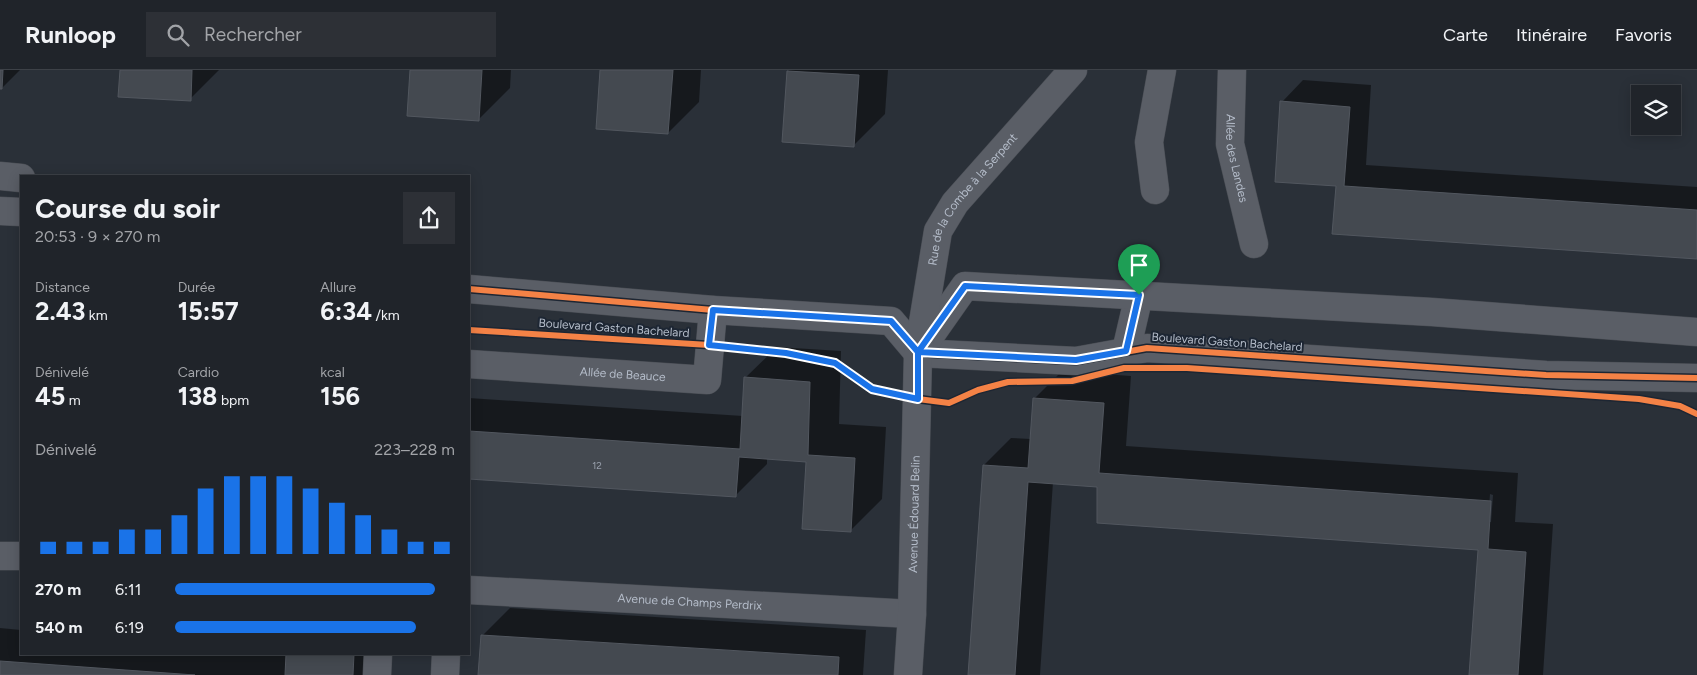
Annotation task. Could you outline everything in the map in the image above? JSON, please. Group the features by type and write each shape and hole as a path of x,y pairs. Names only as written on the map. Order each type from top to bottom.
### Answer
{"street":[{"name":"Rue de la Combe à la Serpent","path":"918,352 938,231 954,203 1073,70"},
{"path":"1155,190 1149,142 1162,70"},
{"name":"Allée des Landes","path":"1232,70 1230,144 1254,244"},
{"path":"0,176 20,178"},
{"path":"0,211 20,212"},
{"path":"918,352 965,286 1432,312 1697,332"},
{"name":"Boulevard Gaston Bachelard","path":"470,289 713,310 891,321 918,352 1076,360 1147,348 1546,375 1684,378 1697,387"},
{"path":"1126,351 1139,295"},
{"name":"Allée de Beauce","path":"470,364 707,380 713,310"},
{"name":"Avenue Édouard Belin","path":"908,675 912,614 918,352"},
{"path":"0,556 20,556"},
{"name":"Avenue de Champs Perdrix","path":"470,590 912,614"},
{"path":"377,675 378,655"},
{"path":"445,675 446,655"}],"building":[{"path":"0,70 3,70 2,89 0,89"},
{"path":"120,70 192,70 191,101 118,97"},
{"path":"410,70 482,70 479,121 407,116"},
{"path":"600,70 673,70 668,134 596,129"},
{"path":"787,71 859,75 854,147 782,142"},
{"path":"1280,101 1350,107 1344,186 1697,210 1697,259 1332,234 1336,186 1275,182"},
{"path":"744,377 810,382 808,455 855,458 851,532 802,529 806,462 739,457 736,497 470,479 470,431 740,449"},
{"path":"1033,398 1104,403 1099,473 1491,501 1488,549 1526,552 1518,675 1469,675 1478,550 1097,523 1097,487 1028,482 1015,675 968,675 983,465 1028,468"},
{"path":"481,635 839,657 838,675 478,675"},
{"path":"286,655 354,655 353,675 285,675"},
{"path":"0,661 195,675 0,675"}],"cycle path":[{"path":"470,289 713,310 891,321 918,353 1076,361 1147,348 1546,375 1697,378"},
{"path":"470,330 709,345 786,353 835,363 871,389 918,399 949,403 978,390 1008,382 1072,381 1124,368 1187,368 1639,399 1680,406 1697,414"}],"route":[{"path":"1139,295 965,286 918,352 891,321 713,310 709,345 786,353 835,363 872,389 918,399 918,352 1076,360 1126,351 1139,295"}]}
